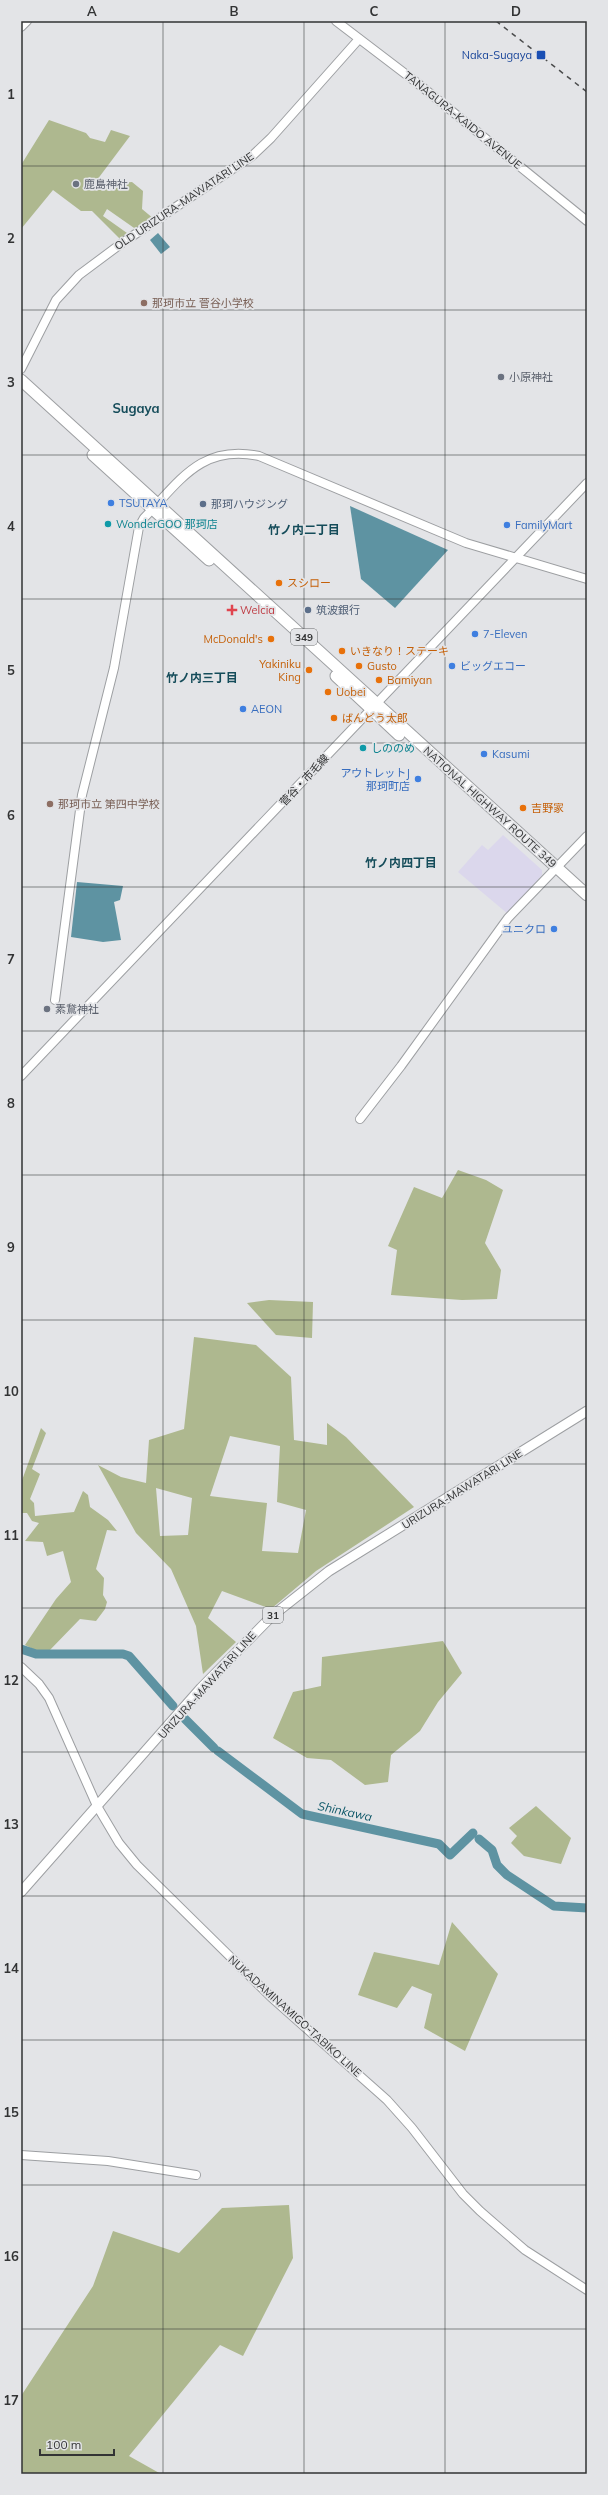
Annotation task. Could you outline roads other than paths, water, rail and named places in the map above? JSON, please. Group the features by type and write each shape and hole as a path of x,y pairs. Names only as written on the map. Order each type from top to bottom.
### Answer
{"highway":[{"name":"NATIONAL HIGHWAY ROUTE 349","path":"21,380 155,507"},
{"name":"NATIONAL HIGHWAY ROUTE 349","path":"21,390 155,507 554,869 587,895"},
{"name":"NATIONAL HIGHWAY ROUTE 349","path":"554,869 587,904"}],"main road":[{"name":"URIZURA-MAWATARI LINE","path":"21,1892 240,1646 290,1600 329,1571 587,1411"}],"street":[{"path":"21,26 27,21"},
{"name":"TANAGURA-KAIDO AVENUE","path":"336,21 416,82 587,221"},
{"name":"OLD URIZURA-MAWATARI LINE","path":"21,369 61,293 100,258 252,156 271,138 359,39"},
{"path":"55,1000 82,795 114,668 139,527 183,476 202,461 226,453 242,453 259,456 466,543 587,579"},
{"name":"菅谷・市毛線","path":"21,1076 587,484"},
{"path":"360,1119 401,1066 508,918 587,836"},
{"name":"NUKADAMINAMIGO-TABIKO LINE","path":"21,1667 39,1684 49,1698 97,1806 119,1843 137,1864 266,1993 387,2100 412,2128 463,2194 480,2211 521,2247 587,2290"},
{"path":"21,2155 108,2161 196,2175"}],"water":[{"path":"158,233 170,247 161,254 150,240"},
{"path":"350,506 448,550 395,608 361,579"},
{"path":"77,882 123,886 120,900 114,902 121,940 103,942 71,937"}],"waterway":[{"name":"Shinkawa","path":"21,1649 36,1654 123,1654 129,1656 173,1706"},
{"name":"Shinkawa","path":"185,1719 214,1748"},
{"name":"Shinkawa","path":"218,1751 302,1814 439,1844 450,1855 473,1833"},
{"name":"Shinkawa","path":"479,1839 492,1850 497,1865 507,1875 554,1906 587,1908"}],"railway":[{"path":"496,21 587,92"}],"place":[{"name":"Naka-Sugaya","path":"541,55"},
{"name":"鹿島神社","path":"76,184"},
{"name":"那珂市立 菅谷小学校","path":"144,303"},
{"name":"小原神社","path":"501,377"},
{"name":"TSUTAYA","path":"111,503"},
{"name":"那珂ハウジング","path":"203,504"},
{"name":"WonderGOO 那珂店","path":"108,524"},
{"name":"FamilyMart","path":"507,525"},
{"name":"スシロー","path":"279,583"},
{"name":"Welcia","path":"232,610"},
{"name":"筑波銀行","path":"308,610"},
{"name":"7-Eleven","path":"475,634"},
{"name":"McDonald's","path":"271,639"},
{"name":"いきなり！ステーキ","path":"342,651"},
{"name":"Gusto","path":"359,666"},
{"name":"ビッグエコー","path":"452,666"},
{"name":"Yakiniku King","path":"309,670"},
{"name":"Bamiyan","path":"379,680"},
{"name":"Uobei","path":"328,692"},
{"name":"AEON","path":"243,709"},
{"name":"ばんどう太郎","path":"334,718"},
{"name":"しののめ","path":"363,748"},
{"name":"Kasumi","path":"484,754"},
{"name":"アウトレットJ 那珂町店","path":"418,779"},
{"name":"那珂市立 第四中学校","path":"50,804"},
{"name":"吉野家","path":"523,808"},
{"name":"ユニクロ","path":"554,929"},
{"name":"素鵞神社","path":"47,1009"}],"district":[{"name":"Sugaya","path":"136,408"},
{"name":"竹ノ内二丁目","path":"304,529"},
{"name":"竹ノ内三丁目","path":"202,677"},
{"name":"竹ノ内四丁目","path":"401,862"}]}
